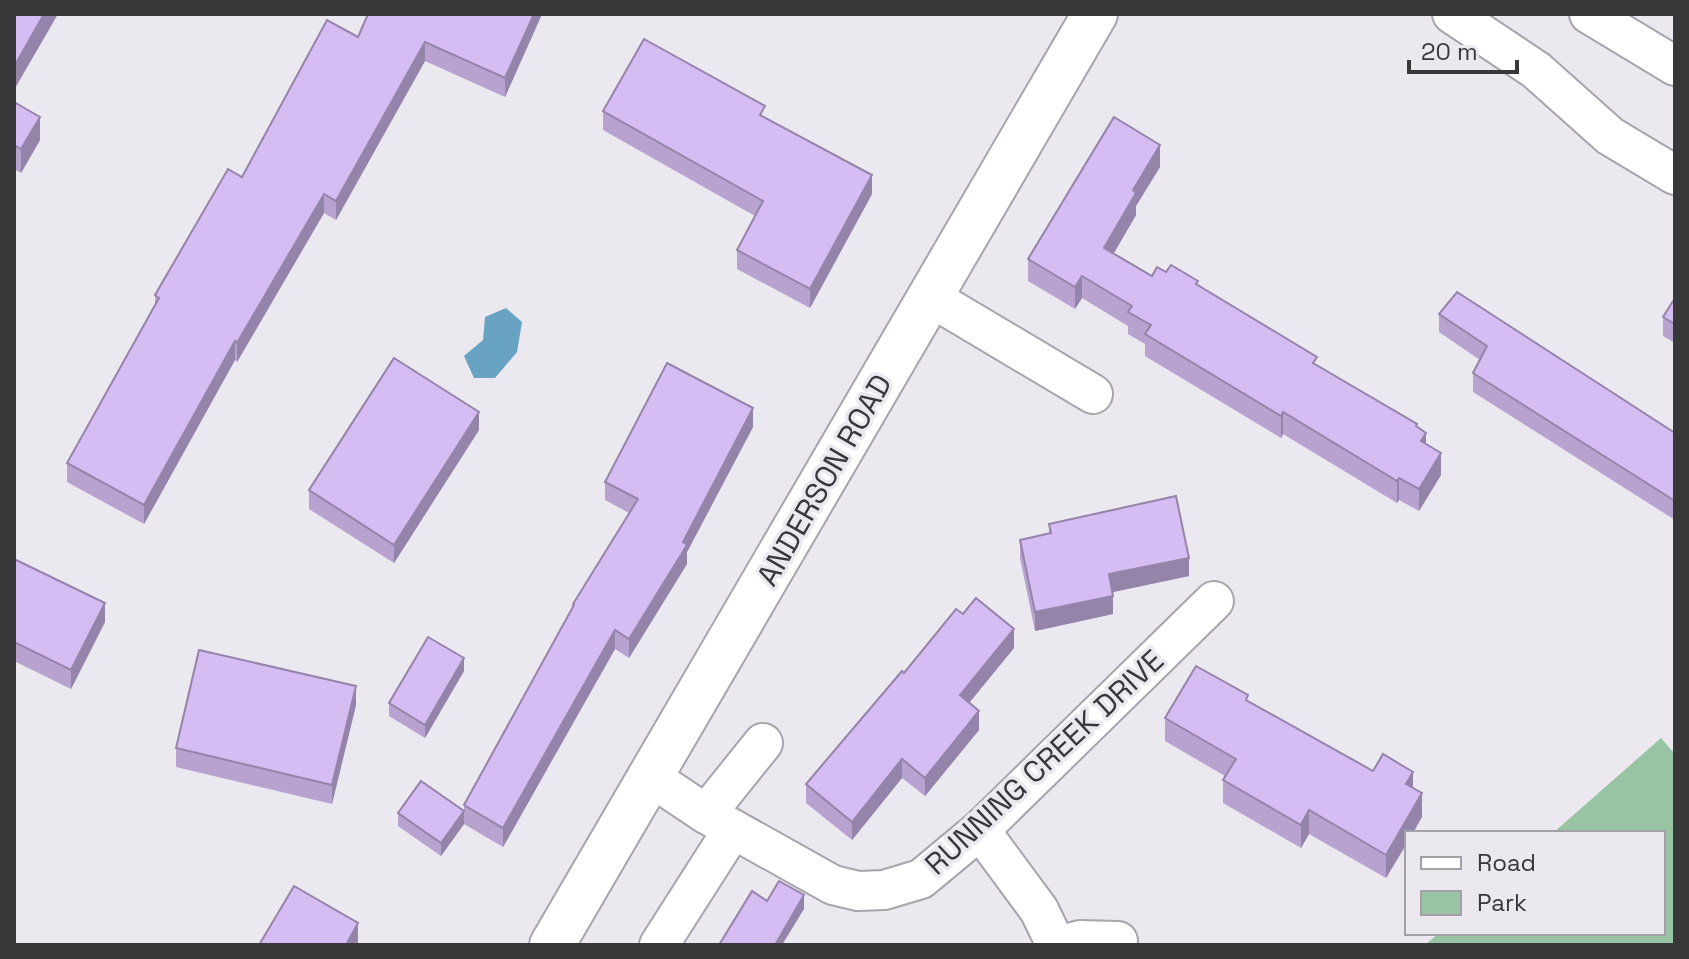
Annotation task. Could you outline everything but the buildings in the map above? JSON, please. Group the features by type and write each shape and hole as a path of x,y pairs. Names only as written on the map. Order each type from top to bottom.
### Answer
{"street":[{"name":"ANDERSON ROAD","path":"552,945 1095,14"},
{"path":"1452,14 1536,70 1610,136 1675,175"},
{"path":"1589,14 1675,66"},
{"path":"930,297 1093,394"},
{"name":"RUNNING CREEK DRIVE","path":"649,776 720,821 833,885 858,891 884,890 921,879 980,830 1214,601"},
{"path":"659,945 720,821 763,743"},
{"path":"980,830 1039,910 1059,945 1080,940 1118,941"}],"green space":[{"path":"1661,738 1675,754 1675,945 1425,945 1437,935 1665,935 1665,831 1555,831"}],"water":[{"path":"506,308 522,322 517,352 495,378 474,378 464,356 483,340 485,317"}]}
